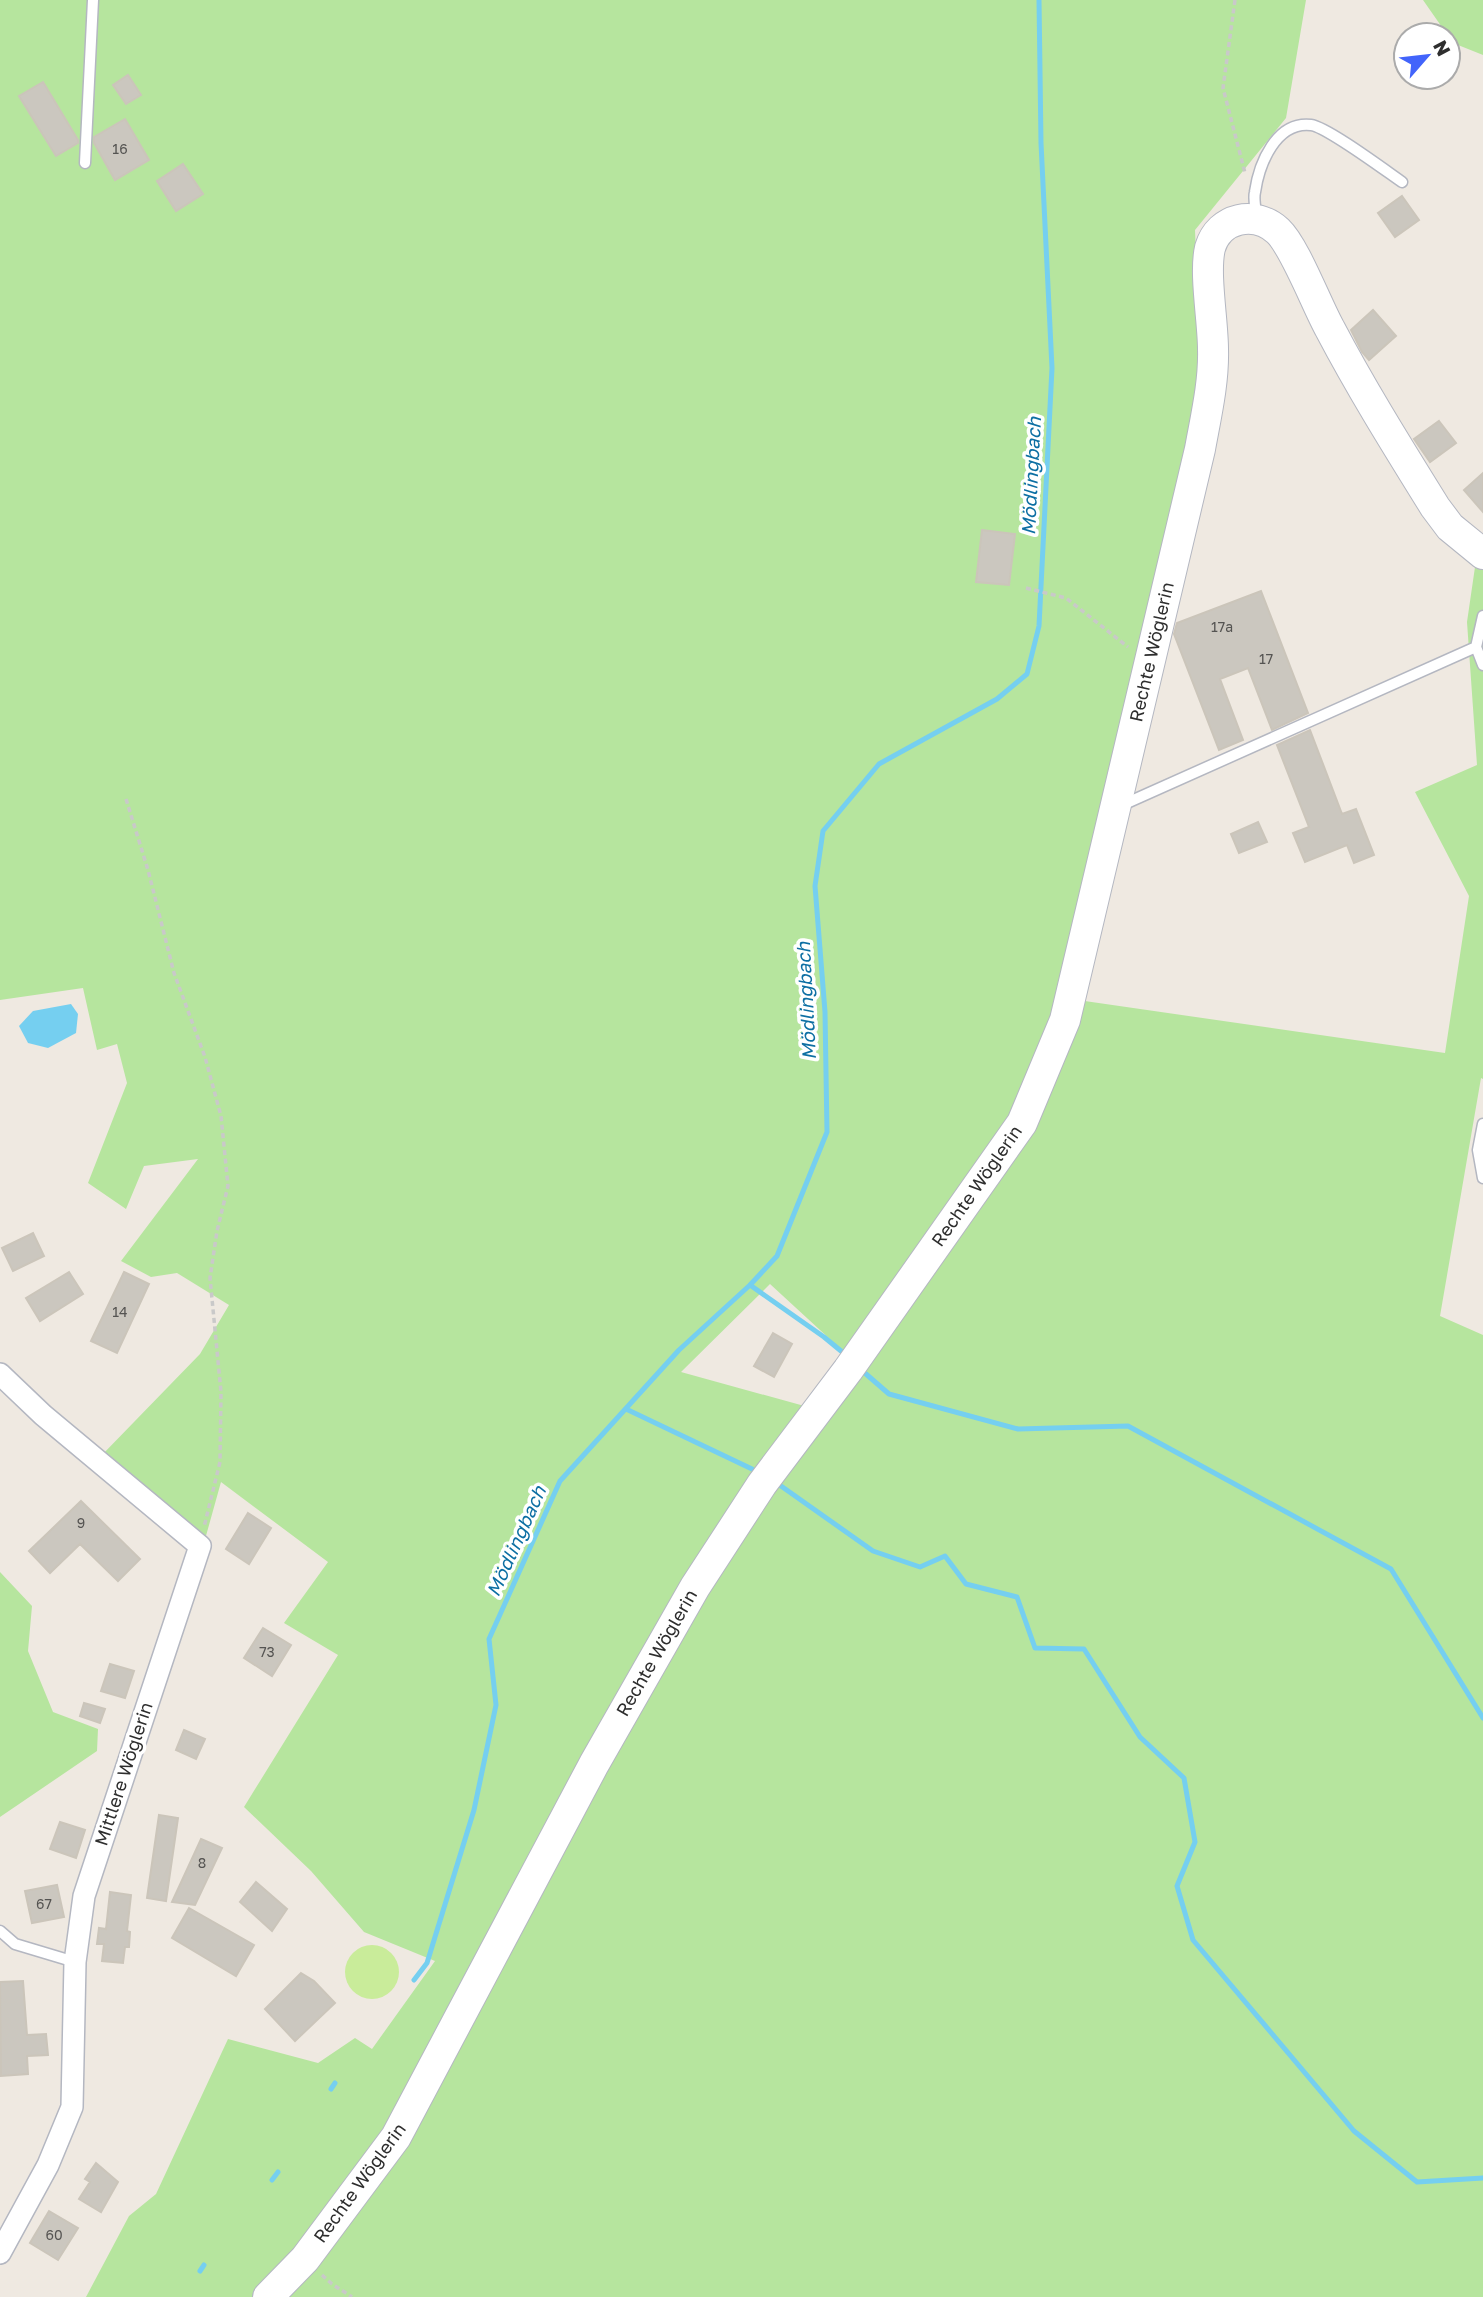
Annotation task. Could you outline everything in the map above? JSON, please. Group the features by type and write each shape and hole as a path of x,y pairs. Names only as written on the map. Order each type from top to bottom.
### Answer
{"main road":[{"path":"1256,207 1289,245 1331,331 1435,507 1450,527 1483,554"},
{"name":"Rechte Wöglerin","path":"268,2297 305,2259 397,2137 594,1764 695,1587 762,1484 848,1370 1022,1123 1065,1020 1200,449 1213,354 1208,267 1210,248 1224,226 1245,219 1256,207"}],"street":[{"path":"0,1374 43,1415 200,1546"},
{"name":"Mittlere Wöglerin","path":"0,2253 48,2165 72,2107 75,1962 84,1896 200,1546"}],"lane":[{"path":"85,163 93,0"},
{"path":"1256,207 1261,167 1272,144 1283,132 1297,127 1312,125 1329,133 1402,182"},
{"path":"1483,616 1476,647 1483,666"},
{"path":"1114,809 1476,647"},
{"path":"1483,1124 1478,1150 1483,1178"},
{"path":"0,1931 15,1944 75,1962"}],"path":[{"path":"1235,0 1223,88 1239,156 1256,207"},
{"path":"1026,588 1066,598 1149,664"},
{"path":"126,799 148,870 174,973 205,1057 222,1128 228,1186 217,1231 210,1278 221,1392 220,1462 200,1546"},
{"path":"305,2259 332,2284 352,2297"}],"green space":[{"path":"0,0 1306,0 1286,118 1195,230 1200,356 1192,427 1057,997 1445,1053 1469,896 1415,792 1477,765 1467,622 1475,567 1483,570 1483,1079 1481,1078 1440,1316 1483,1335 1483,2297 86,2297 129,2216 156,2194 228,2039 318,2063 355,2038 372,2049 435,1961 364,1932 311,1871 244,1807 338,1655 284,1623 328,1562 221,1482 204,1543 101,1456 200,1354 229,1305 177,1273 151,1277 121,1261 198,1159 144,1166 126,1209 88,1183 127,1083 117,1044 97,1050 83,988 0,1000","holes":["770,1284 858,1365 826,1412 681,1372"]},
{"path":"1423,0 1483,0 1483,55 1462,47 1462,21 1438,21"},
{"path":"0,1572 32,1606 28,1651 53,1712 98,1729 97,1751 0,1817"},
{"path":"372,1945 391,1953 399,1972 391,1991 372,1999 353,1991 345,1972 353,1953"}],"water":[{"path":"71,1004 78,1014 76,1033 48,1048 28,1043 19,1026 33,1011"}],"building":[{"path":"128,75 141,95 126,104 113,85"},
{"path":"43,82 78,140 78,143 56,156 19,96"},
{"path":"125,119 149,160 115,180 94,143 94,137"},
{"path":"183,164 203,194 176,211 157,181"},
{"path":"1402,196 1419,220 1395,237 1378,213"},
{"path":"1373,310 1396,336 1369,360 1351,330"},
{"path":"1439,421 1456,443 1430,462 1414,439"},
{"path":"1483,473 1483,512 1464,490"},
{"path":"982,530 1015,534 1009,585 976,582"},
{"path":"1261,591 1308,713 1272,730 1248,668 1220,679 1243,740 1219,750 1174,634 1177,623"},
{"path":"1310,730 1342,814 1356,809 1374,855 1354,863 1347,845 1305,862 1293,833 1309,827 1277,745"},
{"path":"1258,822 1267,842 1239,853 1231,834"},
{"path":"33,1233 44,1256 13,1271 2,1248"},
{"path":"69,1272 83,1294 40,1321 26,1298"},
{"path":"124,1272 149,1284 117,1353 91,1341"},
{"path":"773,1333 792,1344 774,1377 754,1366"},
{"path":"81,1501 140,1559 118,1581 80,1544 50,1573 29,1551"},
{"path":"248,1513 271,1528 249,1564 226,1549"},
{"path":"263,1628 291,1645 272,1676 244,1658"},
{"path":"110,1664 134,1671 125,1698 101,1691"},
{"path":"84,1703 105,1709 100,1723 80,1716"},
{"path":"184,1730 205,1739 196,1759 176,1750"},
{"path":"159,1815 178,1818 166,1901 147,1898"},
{"path":"60,1822 85,1830 76,1858 50,1849"},
{"path":"201,1839 222,1848 195,1905 172,1902"},
{"path":"256,1882 287,1909 272,1931 240,1902"},
{"path":"57,1885 64,1917 32,1923 25,1891"},
{"path":"110,1892 131,1895 127,1931 130,1932 129,1947 125,1947 123,1963 102,1961 104,1944 97,1944 99,1928 106,1929"},
{"path":"189,1908 254,1945 236,1976 172,1938"},
{"path":"301,1973 314,1981 335,2003 295,2041 265,2009"},
{"path":"23,1981 27,2035 46,2034 48,2055 27,2056 28,2074 1,2076 0,1982"},
{"path":"96,2163 118,2182 101,2212 79,2199 90,2182 85,2179"},
{"path":"49,2211 78,2228 58,2260 30,2243"}],"waterway":[{"name":"Mödlingbach","path":"414,1980 427,1963 474,1810 496,1705 489,1639 560,1481 679,1350 750,1285 777,1256 827,1132 825,1012 815,886 823,831 879,764 997,699 1027,674 1039,626 1052,368 1041,143 1039,0"},
{"path":"750,1285 841,1351"},
{"path":"866,1374 889,1394 1018,1429 1128,1426 1391,1569 1483,1718"},
{"path":"626,1409 752,1469"},
{"path":"781,1486 873,1551 920,1567 945,1556 966,1584 1017,1597 1035,1648 1084,1649 1140,1737 1184,1778 1195,1842 1177,1886 1193,1940 1354,2131 1417,2182 1483,2178"},
{"name":"Mödlingbach","path":"331,2089 335,2083"},
{"name":"Mödlingbach","path":"272,2180 278,2172"},
{"name":"Mödlingbach","path":"200,2271 204,2265"}]}
